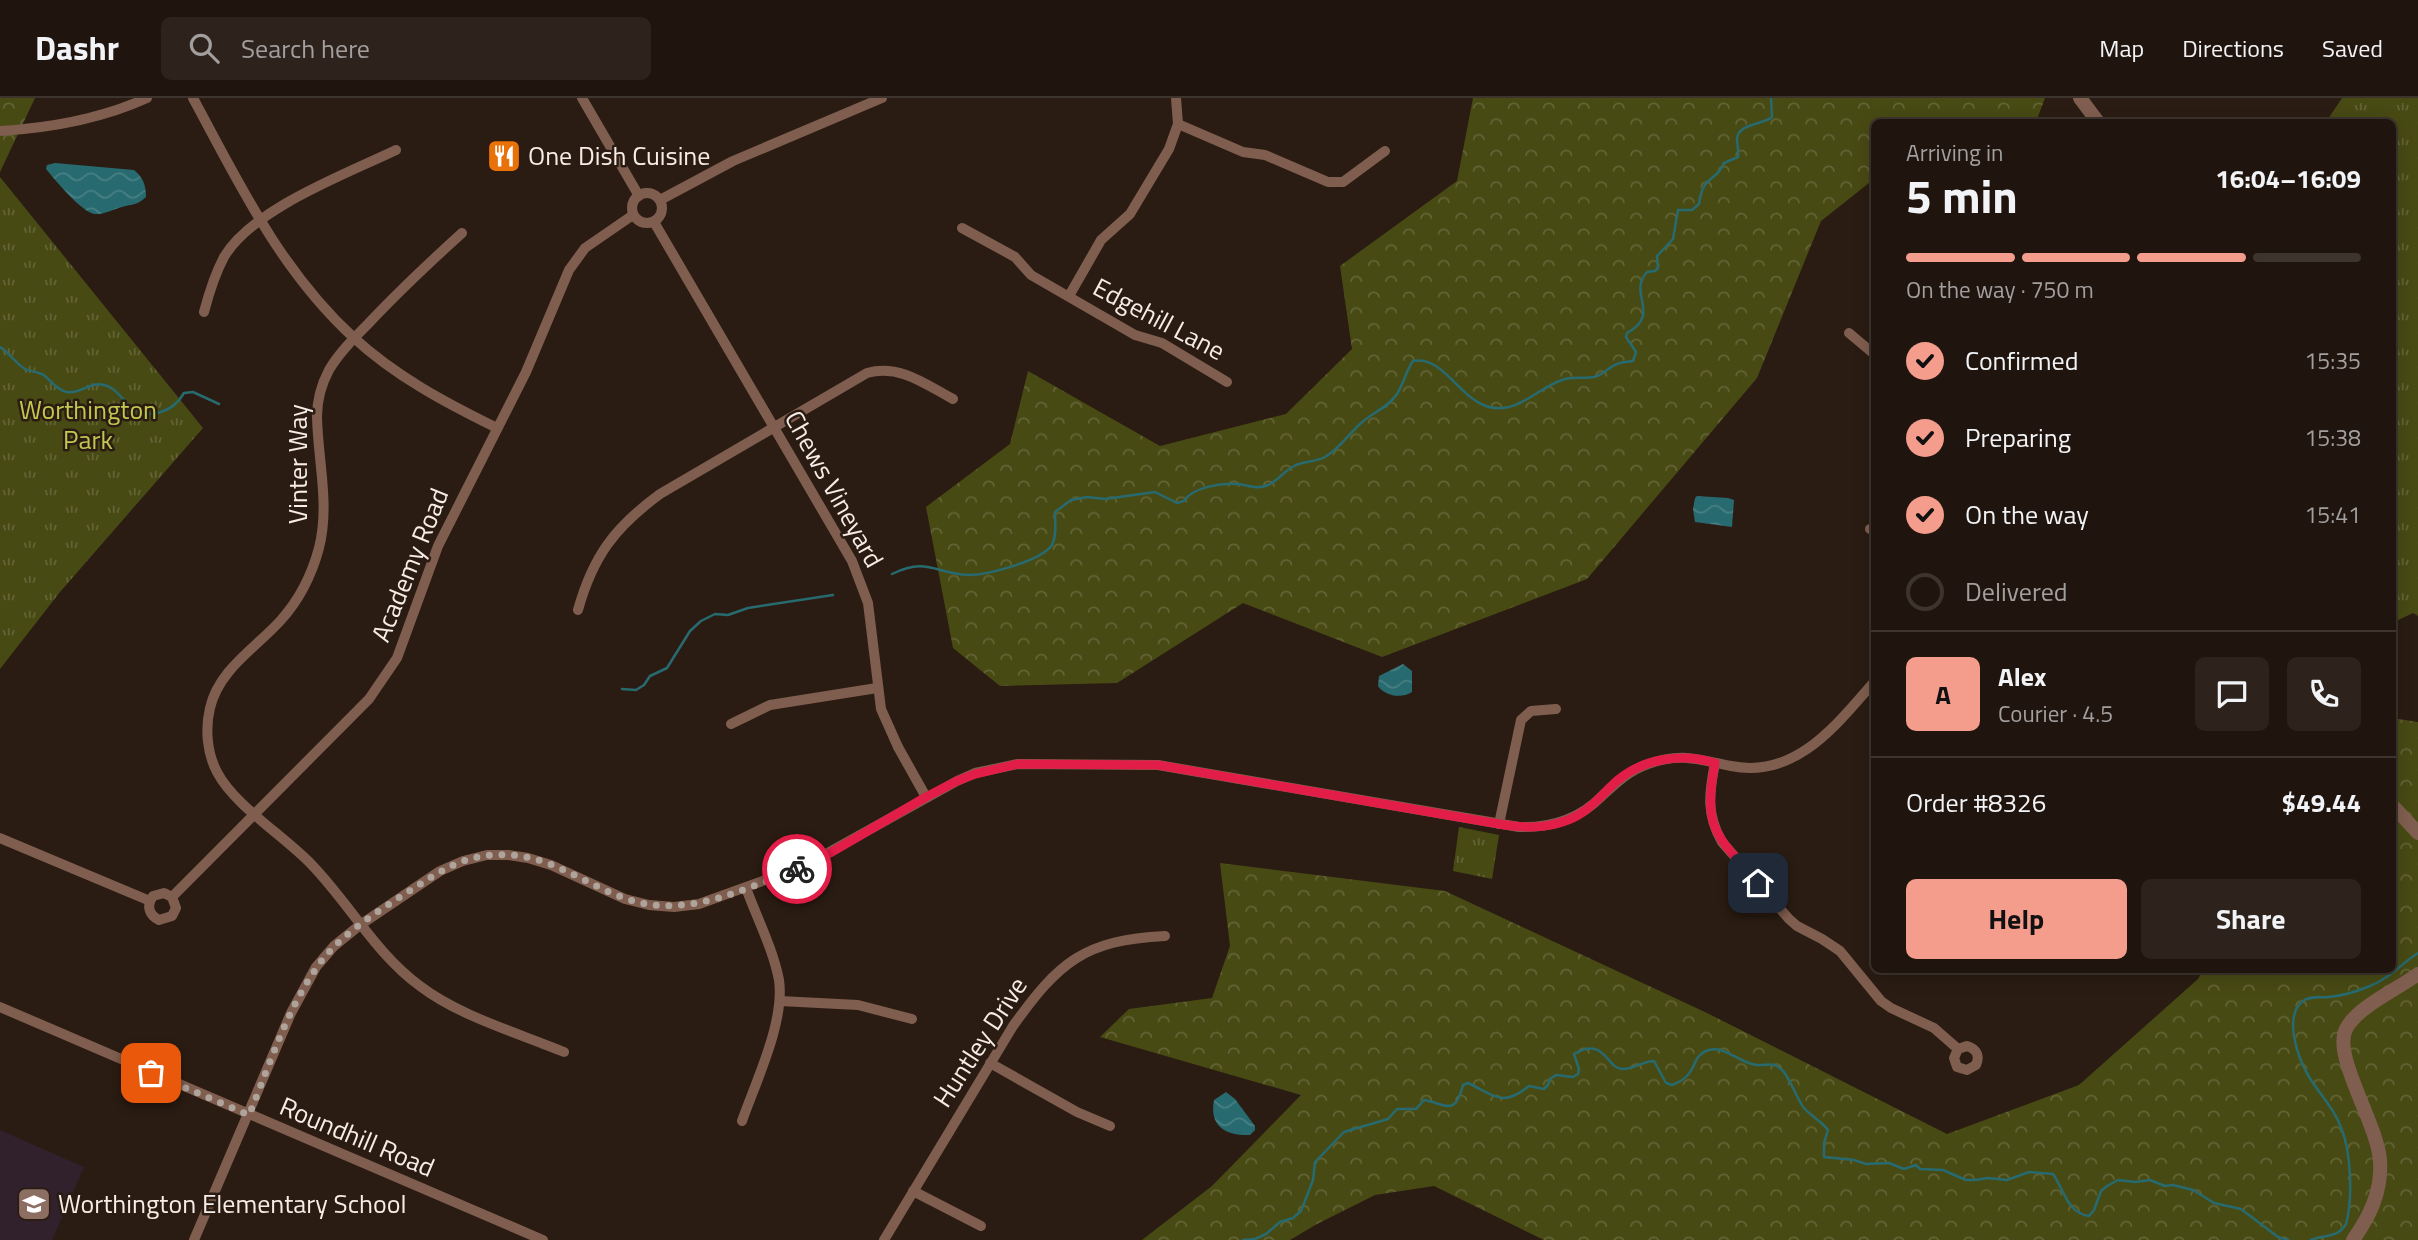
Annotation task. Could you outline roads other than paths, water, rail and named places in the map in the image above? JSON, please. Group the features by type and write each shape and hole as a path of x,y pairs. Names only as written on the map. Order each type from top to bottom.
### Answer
{"street":[{"path":"0,131 64,124 106,114 146,98"},
{"path":"193,98 259,220 297,277 354,338 412,382 448,404 497,428"},
{"path":"582,98 639,195"},
{"path":"660,200 733,161 882,98"},
{"path":"1069,296 1101,240 1130,214 1169,149 1178,124 1176,98"},
{"path":"2080,98 2096,119"},
{"path":"1178,124 1242,152 1265,155 1335,183 1343,182 1385,151"},
{"path":"204,312 225,256 245,231 278,208 396,150"},
{"path":"653,194 660,200 662,210 654,222 640,222 634,215 633,202 639,195 653,194"},
{"name":"Academy Road","path":"150,901 151,914 159,920 164,920 175,912 172,897 369,699 384,680 407,636 443,537 526,372 569,270 577,257 597,238 634,215"},
{"name":"Chews Vineyard","path":"654,222 845,548 861,582 872,628 881,709 926,797"},
{"name":"Edgehill Lane","path":"962,228 1015,257 1031,275 1135,335 1162,343 1227,382"},
{"name":"Vinter Way","path":"462,233 394,296 354,338 329,370 318,401 324,510 319,548 313,568 281,620 224,677 209,712 209,747 218,774 239,799 313,865 382,953 399,969 439,999 564,1052"},
{"path":"1849,333 1871,351"},
{"path":"578,610 586,581 597,559 608,541 631,517 660,494 867,373 880,370 904,373 953,400"},
{"path":"731,724 770,705 877,688"},
{"path":"194,1240 304,987 316,967 334,946 360,925 440,871 463,861 487,855 528,858 551,865 625,898 649,905 674,907 699,904 804,866 926,797 975,774 1018,764 1131,763 1180,768 1499,824 1534,827 1569,820 1583,813 1631,771 1651,763 1689,757 1754,768 1790,761 1809,750 1871,689"},
{"path":"1499,824 1521,720 1531,711 1556,709"},
{"path":"1715,763 1709,807 1711,818 1723,842 1789,919 1840,951 1881,1001 1891,1009 1934,1028 1958,1049"},
{"path":"2396,809 2418,833"},
{"path":"0,838 150,901 160,893 172,897"},
{"path":"742,1121 774,1032 780,1001 774,963 746,888"},
{"name":"Huntley Drive","path":"884,1240 990,1063 1035,995 1055,973 1070,961 1109,943 1131,938 1165,936"},
{"path":"2353,1240 2371,1212 2376,1197 2380,1161 2375,1131 2347,1067 2342,1039 2351,1021 2363,1010 2418,974"},
{"path":"780,1001 858,1005 912,1019"},
{"name":"Roundhill Road","path":"0,1007 543,1240"},
{"path":"990,1063 1077,1112 1110,1126"},
{"path":"914,1191 981,1226"}],"water":[{"path":"55,163 134,170 140,175 146,197 138,203 95,214 83,208 46,169 47,165"},
{"path":"1697,496 1734,500 1732,527 1695,522 1693,509"},
{"path":"1403,664 1412,671 1412,692 1398,696 1389,694 1378,686 1379,676"},
{"path":"1226,1092 1235,1099 1255,1126 1250,1135 1233,1134 1217,1123 1214,1117 1214,1100"}],"waterway":[{"path":"892,574 924,566 971,575 1027,561 1052,545 1055,512 1071,500 1087,497 1105,499 1155,492 1177,503 1184,501 1194,492 1216,485 1268,485 1294,466 1321,459 1335,450 1364,420 1393,399 1413,361 1424,361 1433,365 1479,403 1499,408 1518,404 1562,380 1594,377 1617,364 1633,361 1636,352 1626,337 1642,319 1642,280 1647,272 1658,268 1657,256 1673,239 1678,210 1692,210 1699,204 1703,187 1724,163 1738,157 1737,139 1742,130 1772,117 1771,98"},
{"path":"0,347 21,367 42,374 63,391 72,392 99,384 108,386 129,405 144,413 167,410 184,393 193,392 219,404"},
{"path":"622,689 636,690 644,685 650,676 667,668 690,631 715,614 728,615 748,608 833,595"},
{"path":"2396,970 2418,953"},
{"path":"2311,1240 2339,1232 2346,1224 2350,1202 2350,1177 2345,1140 2339,1122 2300,1058 2294,1037 2294,1016 2297,1008 2309,998 2329,997 2360,990 2392,973"},
{"path":"1243,1240 1266,1234 1280,1222 1293,1218 1301,1211 1313,1180 1315,1162 1344,1132 1388,1119 1397,1109 1416,1109 1424,1100 1453,1105 1463,1085 1468,1083 1492,1095 1505,1098 1520,1093 1529,1086 1544,1089 1556,1075 1573,1077 1578,1074 1574,1054 1584,1049 1599,1051 1612,1064 1622,1069 1654,1061 1666,1083 1672,1085 1686,1077 1700,1055 1713,1049 1750,1064 1779,1067 1804,1108 1828,1130 1824,1157 1866,1164 1889,1163 1904,1169 1916,1165 1920,1169 1943,1170 1966,1180 2007,1180 2029,1172 2053,1174 2070,1205 2081,1214 2089,1216 2101,1191 2107,1186 2118,1180 2150,1180 2165,1186 2173,1185 2193,1190 2214,1203 2241,1209 2278,1237 2288,1240"}],"place":[{"name":"One Dish Cuisine","path":"504,156"},
{"name":"Worthington Elementary School","path":"34,1204"}],"park label":[{"name":"Worthington Park","path":"88,425"}]}
